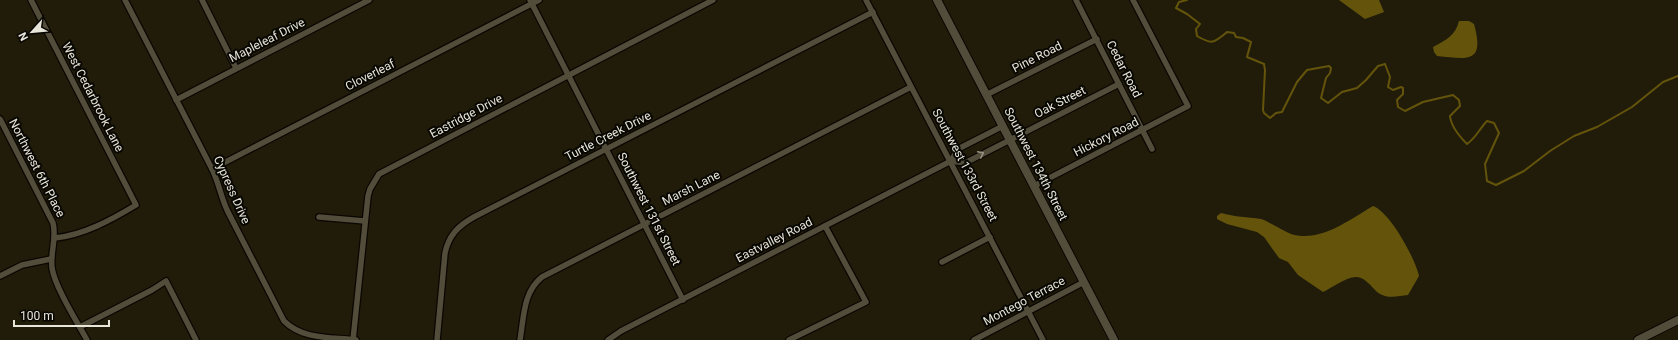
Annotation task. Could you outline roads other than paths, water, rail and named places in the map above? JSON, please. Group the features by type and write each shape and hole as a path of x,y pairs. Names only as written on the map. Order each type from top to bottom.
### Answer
{"main road":[{"name":"Southwest 134th Street","path":"936,0 1114,340"},
{"path":"1638,340 1678,320"}],"street":[{"name":"West Cedarbrook Lane","path":"31,0 136,205 83,232 55,238"},
{"name":"Cypress Drive","path":"125,0 212,169 228,212 284,321 294,330 304,335 355,340"},
{"path":"202,0 236,68"},
{"name":"Mapleleaf Drive","path":"176,100 368,0"},
{"name":"Cloverleaf","path":"212,169 531,2 539,0"},
{"name":"Eastridge Drive","path":"355,340 365,221 370,189 379,174 713,0"},
{"name":"Southwest 133rd Street","path":"866,0 1044,340"},
{"name":"Cedar Road","path":"1076,0 1152,149"},
{"name":"Hickory Road","path":"1034,186 1188,106 1133,0"},
{"name":"Southwest 131st Street","path":"531,2 683,300"},
{"name":"Turtle Creek Drive","path":"437,340 446,253 449,240 456,230 474,217 873,12"},
{"name":"Pine Road","path":"986,95 1097,40"},
{"name":"Oak Street","path":"1010,139 1119,84"},
{"name":"Marsh Lane","path":"520,340 527,299 533,286 537,281 552,271 912,87"},
{"name":"Northwest 6th Place","path":"0,119 50,215 55,230 51,259 54,276 87,340"},
{"name":"Eastvalley Road","path":"951,161 958,149 1003,126"},
{"name":"Eastvalley Road","path":"608,340 621,331 951,161 965,162 1010,139"},
{"path":"319,217 365,221"},
{"path":"789,340 866,302 825,226"},
{"path":"942,262 990,237"},
{"path":"0,276 22,265 51,259"},
{"path":"80,327 152,290 166,280 196,340"},
{"name":"Montego Terrace","path":"974,340 1084,282"}],"waterway":[{"path":"1187,0 1179,2 1176,8 1200,24 1196,29 1197,36 1206,41 1213,42 1227,32 1234,33 1236,37 1243,38 1251,42 1247,57 1264,64 1263,110 1264,113 1270,118 1276,113 1282,112 1297,82 1307,70 1329,66 1331,68 1330,73 1326,78 1321,98 1328,103 1342,92 1357,88 1378,66 1385,64 1390,77 1388,87 1393,90 1401,87 1403,88 1403,94 1397,100 1398,107 1405,111 1423,102 1453,95 1459,100 1460,106 1450,116 1452,124 1467,144 1473,139 1487,121 1494,123 1499,133 1485,164 1487,181 1496,185 1524,171 1550,151 1574,136 1597,127 1632,107 1663,82 1678,76"}]}
